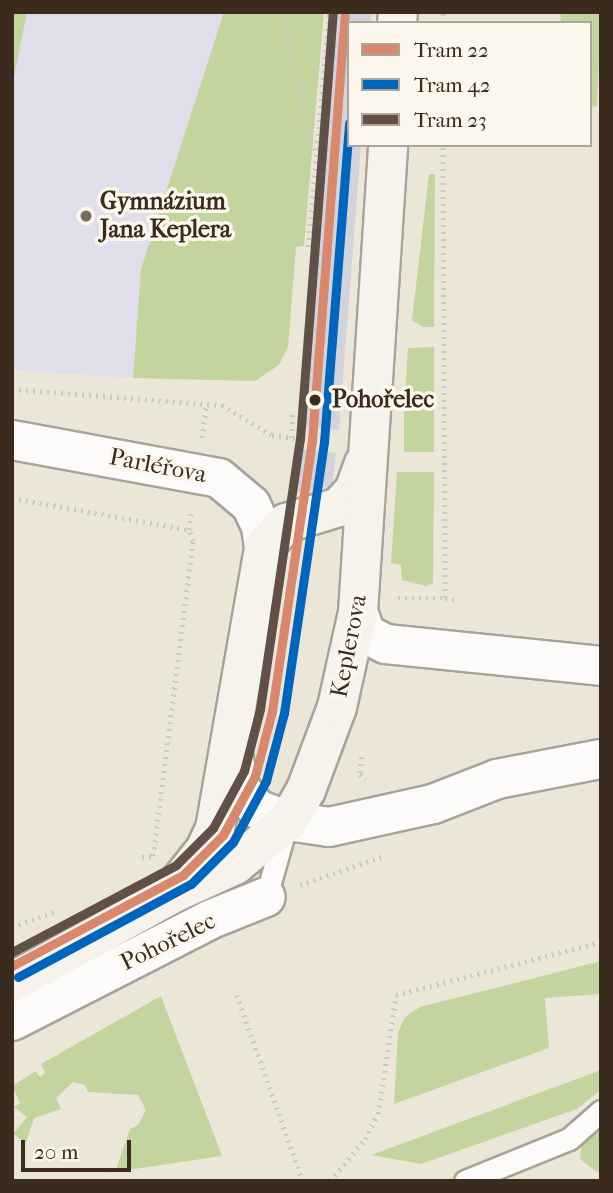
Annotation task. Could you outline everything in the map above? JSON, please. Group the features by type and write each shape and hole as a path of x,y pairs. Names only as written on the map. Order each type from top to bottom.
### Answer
{"main road":[{"name":"Keplerova","path":"288,821 327,738 358,612 365,550 365,461 388,147"},
{"name":"Keplerova","path":"264,547 286,523 339,507 358,484 365,461"},
{"path":"163,899 186,877 215,829 232,748 264,547"},
{"path":"12,982 163,899 235,865 288,821"},
{"path":"12,968 49,960"}],"street":[{"name":"Parléřova","path":"12,440 219,478 251,505 264,547"},
{"path":"358,612 366,634 386,644 601,666"},
{"path":"232,748 234,771 249,801 288,821 329,827 351,825 433,804 497,779 601,760"},
{"name":"Pohořelec","path":"12,1021 209,920 266,897"}],"lane":[{"path":"266,897 288,821"},
{"path":"465,1181 569,1139 601,1111"}],"path":[{"path":"282,12 315,159"},
{"path":"308,247 329,12"},
{"path":"443,147 445,598"},
{"path":"12,389 222,405 272,435 301,439"},
{"path":"201,445 206,404"},
{"path":"291,438 293,411"},
{"path":"12,498 189,530 193,541 153,856 142,858"},
{"path":"393,597 456,600"},
{"path":"362,755 360,774 371,780"},
{"path":"266,897 393,853"},
{"path":"330,1181 365,1139 378,1114 396,995 601,942"},
{"path":"237,995 303,1181"}],"shaded area":[{"name":"Gymnázium Jana Keplera","path":"12,12 224,12 141,269 133,378 12,370"},
{"path":"336,12 371,12 371,21 347,21 347,147 361,147 339,430 303,427"},
{"path":"299,449 336,453 332,486 295,493"}],"green space":[{"path":"12,12 27,12 12,87"},
{"path":"224,12 324,12 304,246 296,247 288,347 279,365 255,381 133,378 141,269"},
{"path":"560,12 601,12 597,106 592,107 592,21 561,21"},
{"path":"429,174 435,174 434,327 423,327 412,320"},
{"path":"434,347 434,396 405,397 408,348"},
{"path":"404,406 434,406 434,452 404,452"},
{"path":"397,472 434,472 433,583 426,586 402,580 401,565 391,563"},
{"path":"601,961 601,994 545,998 549,1048 394,1104 398,1032 405,1017 420,1007"},
{"path":"161,996 222,1156 107,1173 116,1169 130,1129 138,1125 146,1110 138,1095 88,1092 85,1085 73,1082 56,1098 61,1109 34,1118 26,1143 13,1134 27,1117 14,1107 20,1103 12,1086 36,1071 40,1077 45,1073 41,1064"},
{"path":"601,1070 601,1090 577,1109 421,1164 371,1155"},
{"path":"601,1123 601,1172 597,1172 580,1159 582,1139"}],"tram line":[{"name":"23","path":"12,952 176,865 213,828 244,771 260,709 300,439 333,12"},
{"name":"22","path":"12,966 183,875 223,835 255,776 272,711 312,440 345,12"},
{"name":"42","path":"18,977 191,884 233,842 266,781 284,713 324,442 347,147"}],"place":[{"name":"Gymnázium Jana Keplera","path":"86,216"},
{"name":"Pohořelec","path":"315,400"}]}
